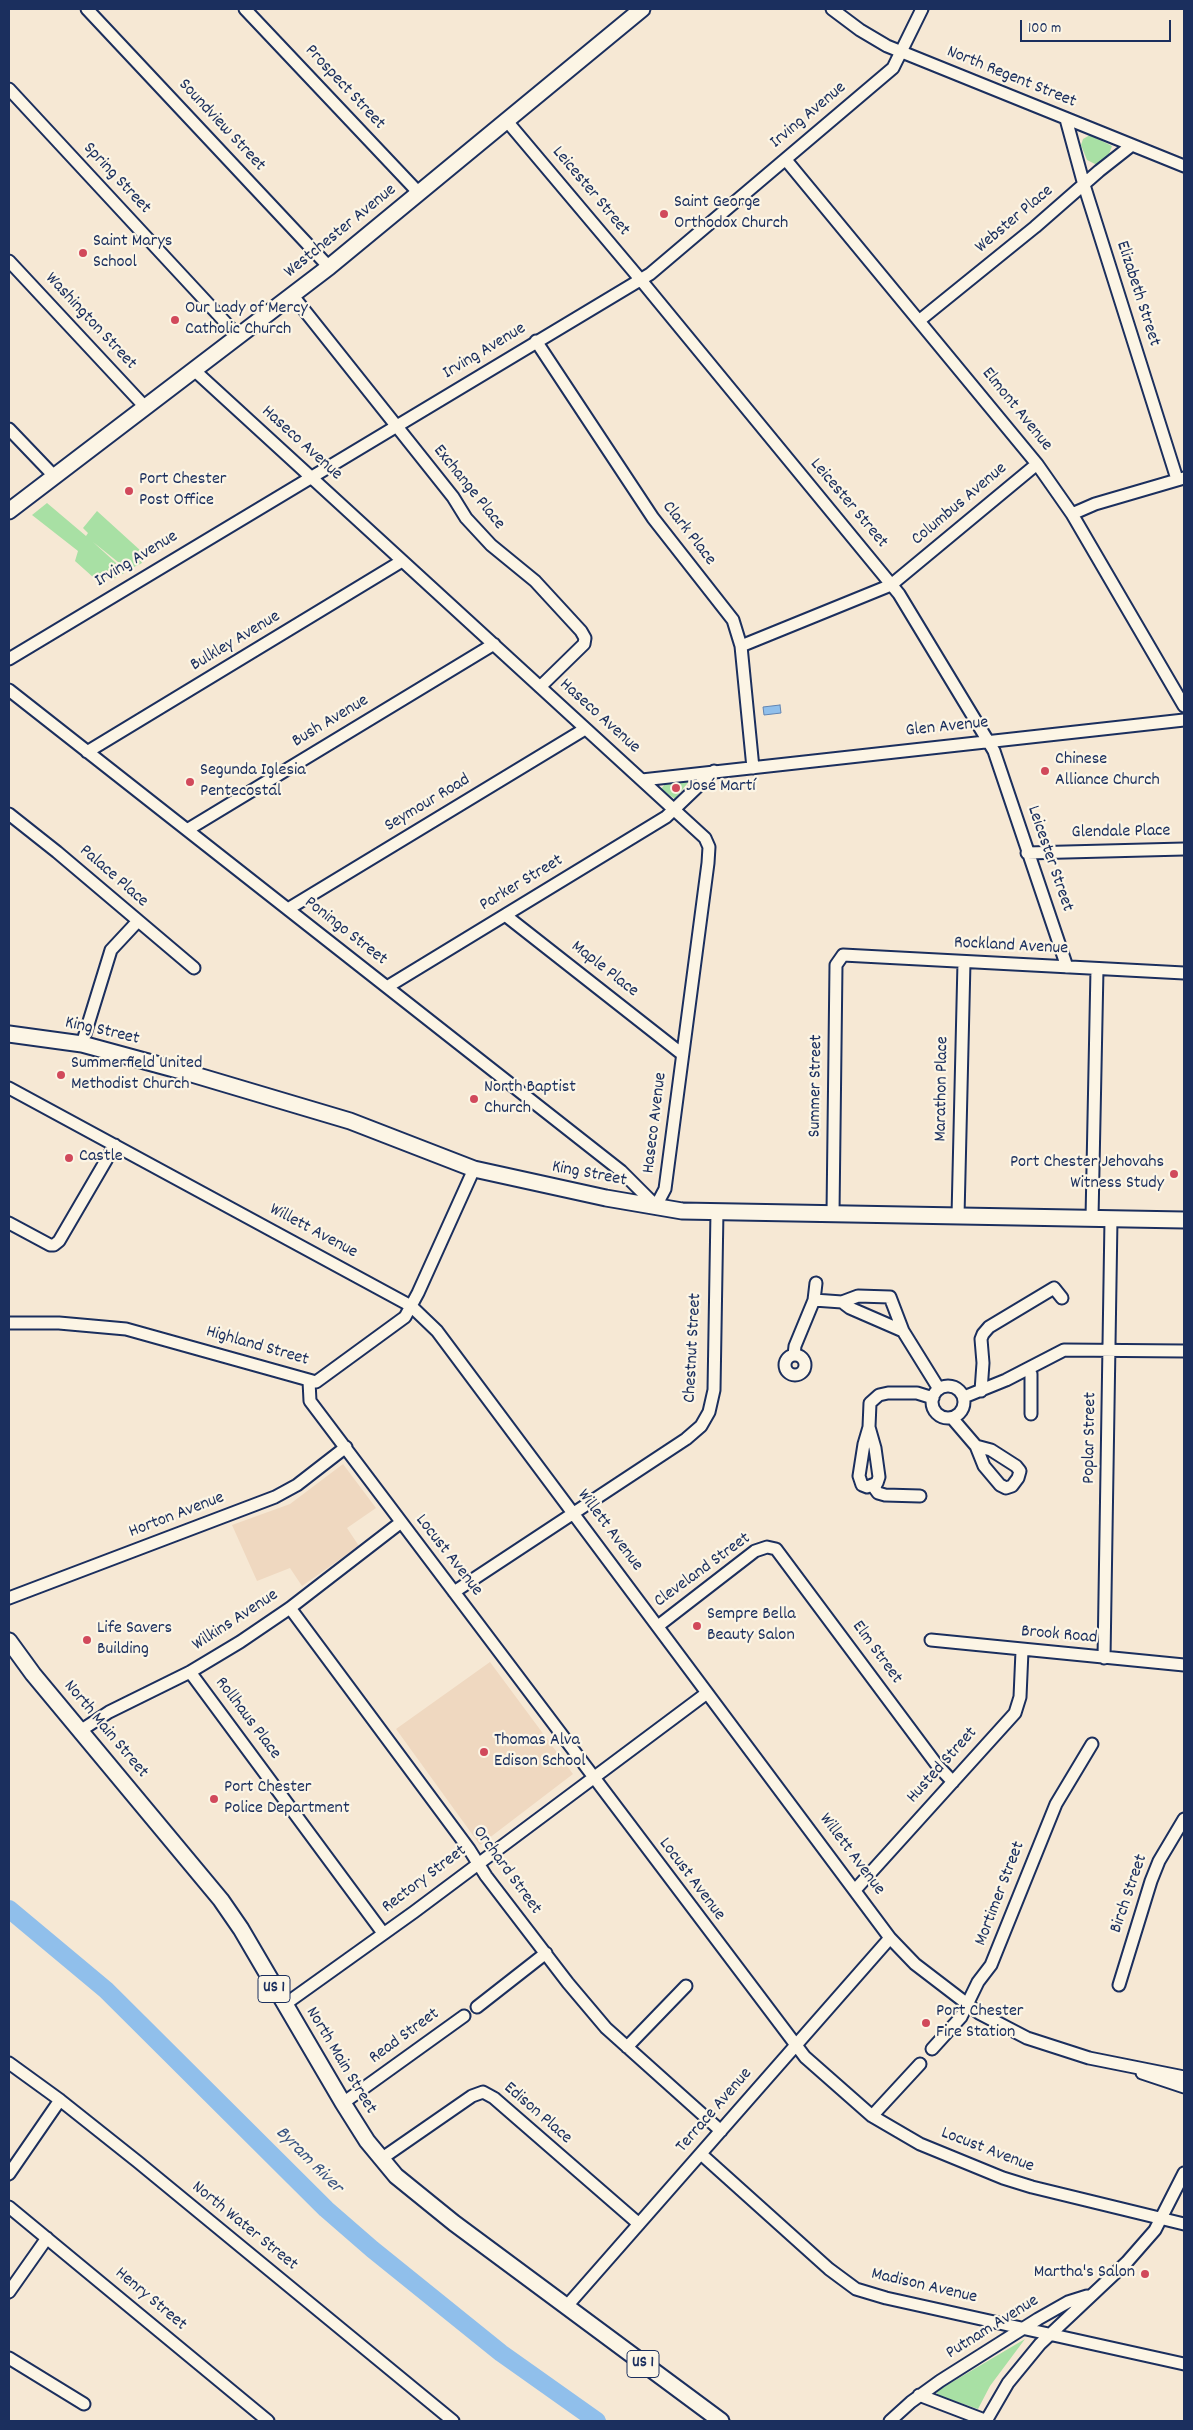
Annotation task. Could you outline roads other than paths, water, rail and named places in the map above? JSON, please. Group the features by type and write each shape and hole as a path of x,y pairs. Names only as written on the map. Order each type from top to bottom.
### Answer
{"main road":[{"name":"Westchester Avenue","path":"9,511 293,296 642,9"},
{"name":"King Street","path":"9,1034 82,1044 350,1122 474,1169 552,1187 682,1211 1184,1220"},
{"name":"North Main Street","path":"9,1641 80,1731 221,1900 241,1929 343,2103 381,2159 422,2199 721,2421"}],"street":[{"name":"Soundview Street","path":"87,9 329,267"},
{"name":"Prospect Street","path":"245,9 418,192"},
{"name":"North Regent Street","path":"832,9 860,30 901,52 1184,166"},
{"name":"Irving Avenue","path":"9,658 650,274 893,68 922,9"},
{"name":"Spring Street","path":"9,89 238,336"},
{"name":"Elizabeth Street","path":"1066,119 1084,185 1181,478"},
{"name":"Leicester Street","path":"506,120 640,279 891,585 994,751 1067,967"},
{"name":"Webster Place","path":"920,320 1132,145"},
{"name":"Elmont Avenue","path":"786,160 1037,464 1072,514 1184,706"},
{"name":"Washington Street","path":"9,260 146,408"},
{"name":"Exchange Place","path":"293,296 479,531 491,545 535,581 585,638 584,644 540,687"},
{"name":"Clark Place","path":"536,342 653,518 733,620 741,646 753,768"},
{"name":"Haseco Avenue","path":"194,370 705,838 709,847 708,863 665,1189 656,1206"},
{"path":"9,429 55,477"},
{"name":"Columbus Avenue","path":"741,646 891,585 1037,464"},
{"path":"1072,514 1181,478"},
{"name":"Bulkley Avenue","path":"87,752 402,561"},
{"name":"Bush Avenue","path":"187,830 494,644"},
{"name":"Poningo Street","path":"9,690 621,1171 656,1206"},
{"name":"Glen Avenue","path":"642,780 1184,720"},
{"name":"Seymour Road","path":"288,909 585,729"},
{"path":"675,809 714,771"},
{"name":"Parker Street","path":"387,987 666,817 675,809"},
{"name":"Palace Place","path":"9,814 58,852 194,968"},
{"name":"Glendale Place","path":"1028,852 1184,849"},
{"name":"Maple Place","path":"505,915 682,1054"},
{"path":"82,1044 111,950 138,921"},
{"name":"Rockland Avenue","path":"838,959 842,955 850,954 1184,974"},
{"name":"Summer Street","path":"833,1214 838,959"},
{"name":"Marathon Place","path":"958,1216 964,962"},
{"path":"1092,1218 1097,969"},
{"name":"Willett Avenue","path":"9,1088 410,1306 437,1331 890,1938 915,1964 967,2004 1000,2025 1027,2038 1056,2048 1115,2063 1184,2077"},
{"path":"9,1223 50,1246 60,1241 115,1145"},
{"name":"Highland Street","path":"9,1323 60,1323 126,1329 316,1382 404,1317 474,1169"},
{"name":"Chestnut Street","path":"454,1592 686,1439 701,1426 709,1412 714,1390 717,1211"},
{"name":"Poplar Street","path":"1104,1658 1111,1219"},
{"path":"794,1355 795,1346 814,1300 816,1282"},
{"path":"981,1391 984,1363 981,1339 989,1327 1054,1288 1062,1298"},
{"path":"814,1300 842,1302 858,1296 890,1297 902,1331 936,1394"},
{"path":"842,1302 850,1308 902,1331"},
{"path":"964,1397 1028,1370 1064,1350 1184,1351"},
{"path":"1028,1370 1031,1374 1031,1414"},
{"name":"Locust Avenue","path":"309,1381 310,1401 795,2046 872,2116 920,2144 1003,2178 1184,2224"},
{"path":"952,1418 961,1413 964,1408 964,1397 955,1387 945,1386 936,1394 933,1408 937,1414 952,1418 976,1446"},
{"path":"869,1427 875,1448 879,1478 873,1486 862,1485 859,1476 869,1427 870,1403 878,1395 888,1393 936,1394"},
{"name":"Horton Avenue","path":"9,1598 275,1497 297,1485 346,1447"},
{"path":"873,1486 878,1493 886,1495 920,1496"},
{"name":"Wilkins Avenue","path":"80,1731 108,1712 190,1672 240,1642 290,1608 400,1523"},
{"name":"Cleveland Street","path":"658,1626 754,1551 770,1547"},
{"name":"Elm Street","path":"770,1547 781,1554 936,1765 953,1782"},
{"name":"Orchard Street","path":"290,1608 478,1863 606,2028 721,2131"},
{"name":"Brook Road","path":"931,1640 1022,1651 1184,1665"},
{"name":"Husted Street","path":"855,1890 1015,1713 1020,1698 1022,1651"},
{"name":"Rollhaus Place","path":"190,1672 383,1933"},
{"name":"Rectory Street","path":"284,2005 707,1693"},
{"name":"Mortimer Street","path":"932,2049 961,2017 978,1982 997,1952 1056,1804 1092,1744"},
{"name":"Birch Street","path":"1119,1985 1151,1881 1159,1861 1184,1819"},
{"name":"Terrace Avenue","path":"566,2307 890,1938"},
{"path":"477,2007 546,1953"},
{"path":"627,2047 686,1986"},
{"name":"Read Street","path":"343,2103 464,2016"},
{"name":"North Water Street","path":"9,2063 60,2100 453,2421"},
{"name":"Willett Avenue","path":"1115,2063 1165,2082 1184,2087"},
{"path":"872,2116 920,2064"},
{"path":"1165,2082 1184,2096"},
{"name":"Edison Place","path":"381,2159 472,2096 483,2092 494,2098 639,2224"},
{"path":"9,2174 60,2100"},
{"name":"Madison Avenue","path":"701,2154 829,2269 856,2289 886,2298 1051,2333 1184,2364"},
{"name":"Putnam Avenue","path":"890,2421 919,2395 1025,2328 1068,2302 1091,2295 1127,2262 1155,2230 1184,2173"},
{"name":"Henry Street","path":"9,2207 268,2421"},
{"path":"9,2292 47,2238"},
{"path":"919,2395 987,2421 1008,2383 1051,2333 1091,2295"},
{"path":"9,2358 84,2404"}],"water":[{"path":"780,705 781,713 764,715 763,707"}],"waterway":[{"name":"Byram River","path":"9,1909 106,1990 326,2209 372,2249 501,2353 597,2421"}],"place":[{"name":"Saint George Orthodox Church","path":"664,214"},
{"name":"Saint Marys School","path":"83,253"},
{"name":"Our Lady of Mercy Catholic Church","path":"175,320"},
{"name":"Port Chester Post Office","path":"129,491"},
{"name":"Chinese Alliance Church","path":"1045,771"},
{"name":"Segunda Iglesia Pentecostal","path":"190,782"},
{"name":"José Martí","path":"676,788"},
{"name":"Summerfield United Methodist Church","path":"61,1075"},
{"name":"North Baptist Church","path":"474,1099"},
{"name":"Castle","path":"69,1158"},
{"name":"Port Chester Jehovahs Witness Study","path":"1174,1174"},
{"name":"Sempre Bella Beauty Salon","path":"697,1626"},
{"name":"Life Savers Building","path":"87,1640"},
{"name":"Thomas Alva Edison School","path":"484,1752"},
{"name":"Port Chester Police Department","path":"214,1799"},
{"name":"Port Chester Fire Station","path":"926,2023"},
{"name":"Martha's Salon","path":"1145,2274"}]}
